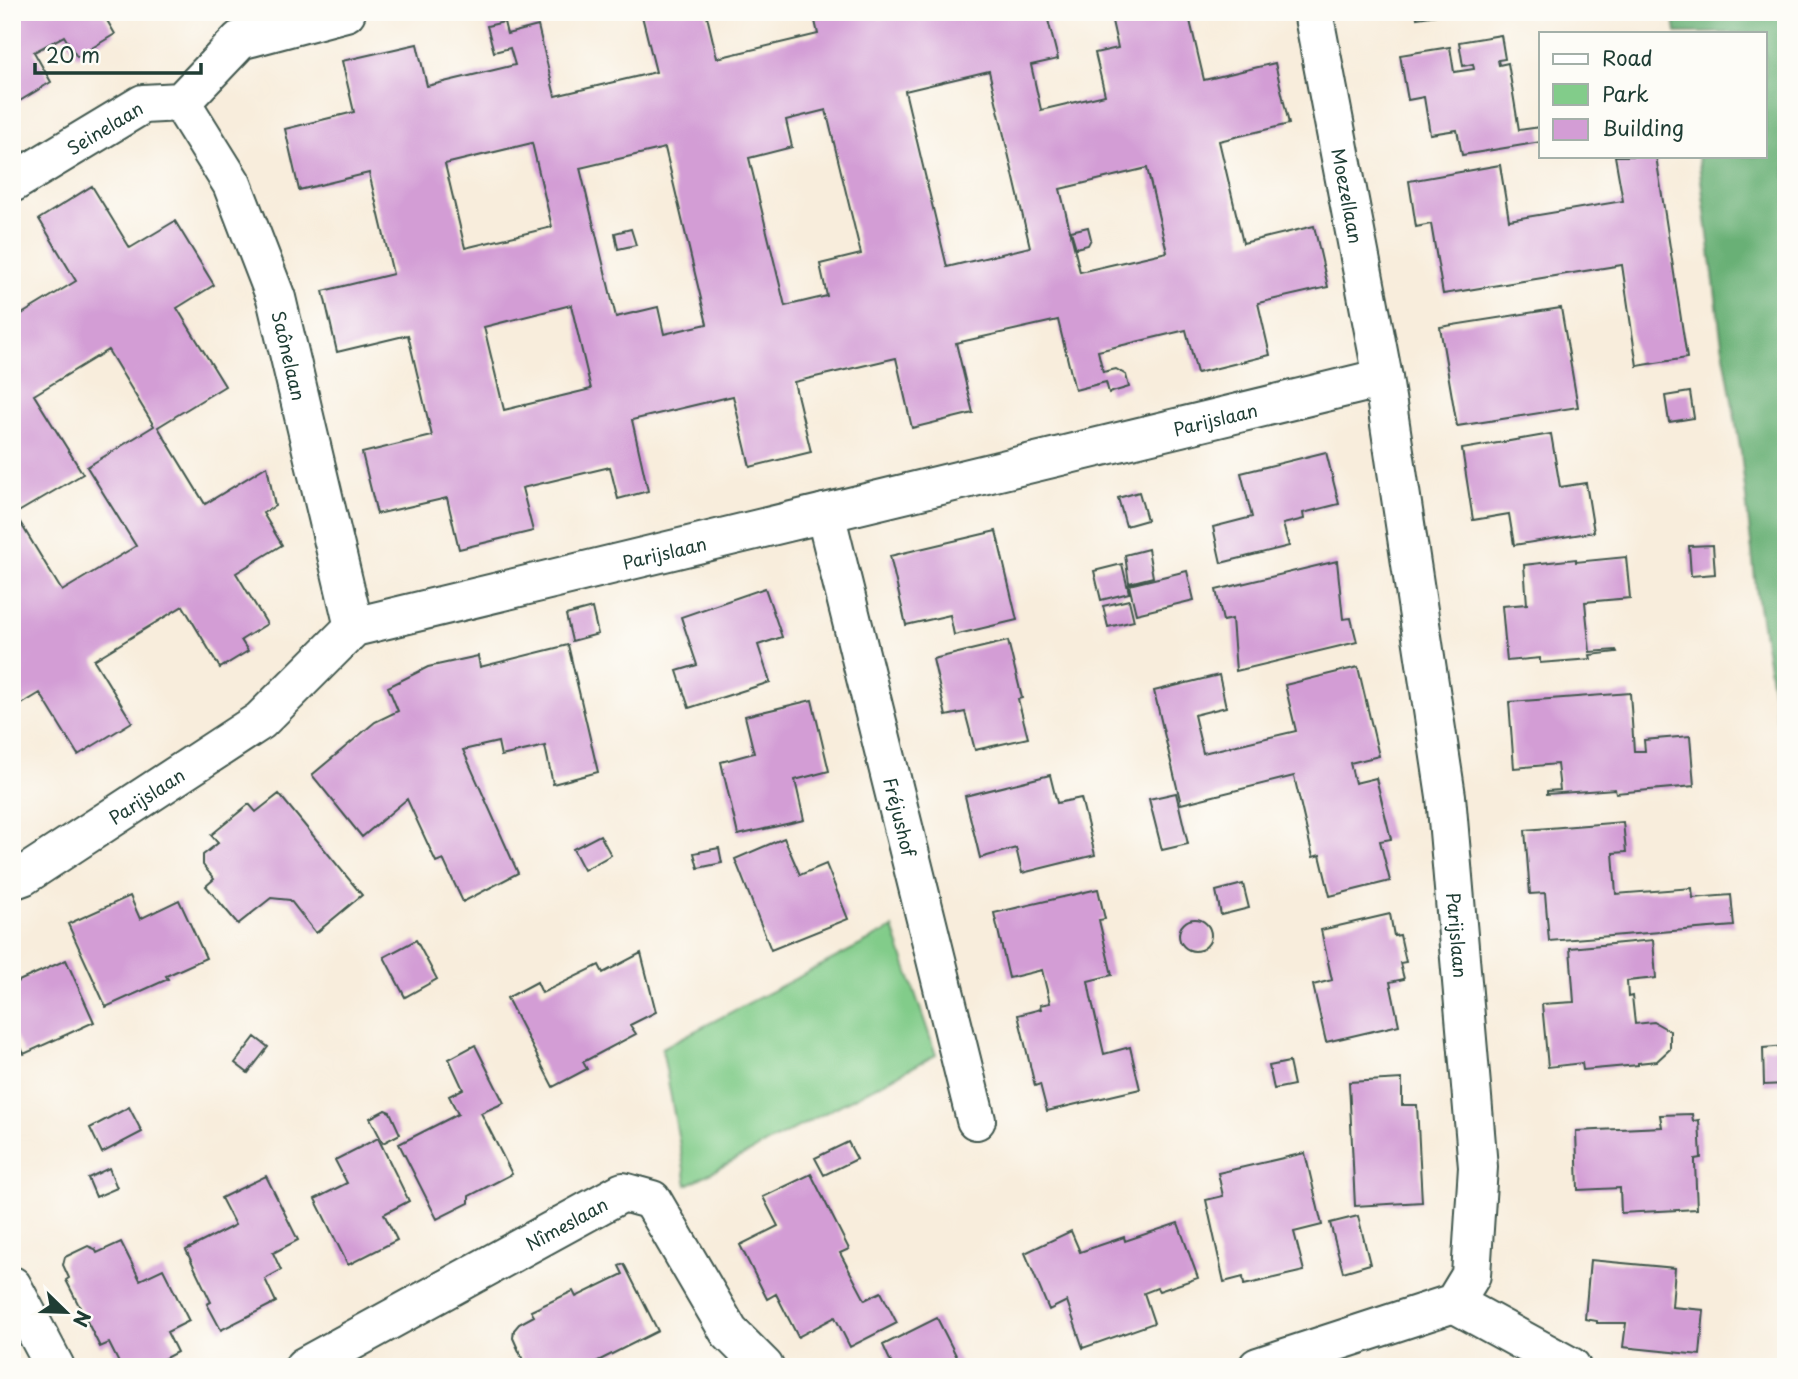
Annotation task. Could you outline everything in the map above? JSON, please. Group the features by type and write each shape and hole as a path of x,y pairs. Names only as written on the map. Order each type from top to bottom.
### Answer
{"street":[{"path":"181,102 240,40 346,12"},
{"name":"Moezellaan","path":"1313,12 1383,378"},
{"name":"Seinelaan","path":"12,183 143,104 181,102"},
{"name":"Saônelaan","path":"181,102 232,184 276,298 354,627"},
{"name":"Parijslaan","path":"12,880 23,876 260,721 354,627 1383,378 1446,796 1478,1167 1471,1275 1454,1303"},
{"name":"Fréjushof","path":"824,513 976,1120"},
{"name":"Nîmeslaan","path":"304,1367 623,1192 652,1200 729,1332 764,1367"},
{"path":"12,1286 55,1367"},
{"path":"1258,1367 1454,1303 1571,1367"}],"green space":[{"path":"1673,12 1786,12 1786,773 1756,588 1741,453 1721,337 1698,158 1766,158 1766,32 1676,32"},
{"path":"893,928 936,1055 687,1185 662,1048"}],"building":[{"path":"12,12 102,12 115,34 77,57 64,36 34,52 51,82 13,105"},
{"path":"641,12 706,12 717,58 818,34 813,12 878,12 879,19 908,12 1075,12 1048,20 1058,59 1031,65 1041,110 1105,95 1095,53 1118,48 1110,12 1188,12 1204,80 1275,63 1289,124 1219,141 1243,243 1314,226 1328,287 1258,303 1270,355 1197,373 1186,330 1098,351 1103,372 1116,369 1126,375 1129,387 1109,393 1106,382 1075,390 1058,320 956,343 973,413 912,428 896,358 794,382 811,452 750,467 733,396 632,420 648,491 618,499 610,467 522,488 533,531 459,549 447,498 377,514 362,453 432,436 408,335 337,352 323,291 393,274 369,173 299,190 285,129 354,112 342,61 417,44 427,86 515,65 510,48 494,52 487,26 504,22 507,34 538,26 555,96 656,72","holes":["989,71 1030,247 947,267 905,91","826,110 861,254 820,264 827,296 785,306 749,158 792,147 786,120","532,143 552,227 465,248 445,164","665,148 707,324 664,334 658,307 616,317 580,168","1147,168 1167,252 1080,272 1060,189","571,305 591,389 504,410 484,327"]},
{"path":"1416,12 1444,12 1444,14 1417,18"},
{"path":"1501,35 1505,59 1498,60 1499,65 1508,63 1519,130 1539,127 1539,142 1462,155 1457,130 1430,134 1424,97 1408,100 1400,55 1450,47 1454,72 1474,69 1473,64 1463,66 1459,42"},
{"path":"1615,158 1656,158 1687,358 1637,366 1622,265 1443,294 1431,224 1416,227 1409,181 1500,165 1509,220 1623,201"},
{"path":"92,186 130,248 175,221 214,285 177,308 225,386 158,427 205,504 267,466 275,506 263,513 282,545 236,573 267,624 241,640 248,651 220,668 183,606 94,660 132,722 78,755 40,693 12,710 12,320 76,281 39,219","holes":["108,350 154,426 87,467 136,546 62,591 15,514 83,474 34,395"]},
{"path":"1088,227 1091,239 1088,245 1076,248 1071,231"},
{"path":"631,229 636,245 618,249 615,233"},
{"path":"1561,308 1578,407 1457,426 1440,327"},
{"path":"1690,392 1694,418 1669,422 1665,396"},
{"path":"1551,434 1560,487 1586,483 1594,532 1514,545 1509,514 1473,520 1462,449"},
{"path":"1326,452 1339,504 1303,513 1304,519 1283,524 1289,546 1221,563 1213,527 1252,517 1241,473"},
{"path":"1139,492 1147,520 1126,526 1118,498"},
{"path":"996,531 1017,620 954,635 950,615 906,625 890,556"},
{"path":"1713,545 1715,574 1691,576 1689,546"},
{"path":"1148,549 1153,577 1129,583 1125,555"},
{"path":"1626,557 1630,598 1585,602 1590,652 1617,652 1590,655 1591,659 1540,663 1540,658 1507,661 1502,606 1527,604 1524,565"},
{"path":"1337,561 1343,619 1351,618 1357,642 1236,671 1232,619 1223,621 1216,590"},
{"path":"1122,564 1129,593 1101,600 1094,571"},
{"path":"1187,571 1194,600 1136,614 1129,585"},
{"path":"765,588 782,637 758,645 770,682 689,708 677,671 697,665 681,617"},
{"path":"1129,600 1134,621 1108,627 1103,606"},
{"path":"592,608 598,634 572,641 566,615"},
{"path":"1008,641 1022,698 1018,699 1028,738 975,750 965,712 946,716 933,659"},
{"path":"568,645 598,772 553,784 545,746 501,756 498,742 463,750 518,873 463,902 443,859 436,862 407,799 362,837 312,775 375,722 398,711 388,687 428,667 478,656 480,667"},
{"path":"1358,667 1379,756 1350,763 1355,783 1376,778 1391,839 1380,841 1390,881 1330,896 1320,855 1313,857 1294,776 1181,804 1154,691 1219,675 1226,707 1194,715 1203,753 1296,731 1285,685"},
{"path":"1630,693 1634,751 1645,751 1644,740 1690,736 1694,786 1616,793 1615,789 1547,794 1547,791 1560,790 1557,764 1514,768 1509,702"},
{"path":"812,700 829,771 795,780 804,820 738,835 721,762 754,753 745,716"},
{"path":"1050,775 1057,803 1081,798 1095,855 1022,873 1016,848 980,858 965,796"},
{"path":"1176,793 1188,844 1162,850 1149,799"},
{"path":"279,794 362,895 316,933 290,900 271,898 238,924 206,886 214,879 203,865 203,855 218,843 211,835 249,804 256,812"},
{"path":"1623,822 1626,852 1613,853 1616,894 1692,888 1693,898 1731,895 1734,926 1549,941 1545,893 1530,894 1525,830"},
{"path":"600,835 611,855 584,870 573,849"},
{"path":"784,838 800,875 826,864 848,919 771,950 735,859"},
{"path":"719,848 722,863 698,868 694,853"},
{"path":"1243,884 1249,908 1221,915 1216,891"},
{"path":"1098,889 1105,919 1099,920 1112,975 1088,981 1091,997 1104,1054 1130,1047 1140,1089 1047,1111 1040,1084 1035,1086 1018,1015 1041,1009 1040,1005 1050,1003 1042,970 1009,978 994,913"},
{"path":"130,896 140,919 179,900 206,958 166,976 168,979 106,1007 68,924"},
{"path":"1390,914 1394,936 1400,935 1406,962 1400,963 1404,979 1390,982 1399,1025 1326,1042 1313,985 1332,980 1321,930"},
{"path":"1195,919 1206,924 1211,935 1206,946 1195,951 1184,946 1179,935 1184,924"},
{"path":"416,940 437,979 405,997 384,957"},
{"path":"1653,940 1656,978 1627,981 1628,997 1632,996 1635,1024 1654,1022 1670,1031 1670,1049 1657,1061 1638,1065 1583,1070 1582,1063 1548,1067 1542,1004 1574,1002 1570,948"},
{"path":"641,953 656,1012 630,1025 636,1034 583,1062 587,1069 553,1087 507,998 537,982 542,993 599,965 603,973"},
{"path":"66,960 94,1022 24,1054 12,1028 12,984"},
{"path":"255,1037 268,1047 248,1073 235,1063"},
{"path":"475,1045 504,1103 481,1113 512,1174 469,1196 469,1203 437,1219 399,1144 458,1114 449,1096 463,1089 449,1059"},
{"path":"1786,1046 1786,1084 1764,1085 1763,1048"},
{"path":"1289,1062 1294,1085 1274,1089 1269,1066"},
{"path":"1402,1079 1402,1105 1417,1105 1422,1202 1355,1206 1349,1082"},
{"path":"129,1107 142,1132 102,1153 90,1128"},
{"path":"385,1110 390,1112 400,1134 383,1143 370,1118"},
{"path":"1692,1114 1693,1121 1699,1120 1701,1158 1695,1159 1697,1209 1621,1213 1620,1188 1578,1190 1576,1131 1662,1127 1660,1115"},
{"path":"378,1138 409,1201 384,1214 397,1240 348,1265 315,1199 347,1183 335,1160"},
{"path":"848,1142 857,1159 824,1175 815,1158"},
{"path":"1305,1153 1322,1225 1294,1232 1304,1271 1244,1285 1243,1277 1224,1282 1206,1200 1223,1196 1218,1173"},
{"path":"109,1168 117,1188 96,1197 88,1178"},
{"path":"811,1174 849,1249 840,1253 865,1300 881,1292 897,1323 850,1347 835,1317 798,1337 776,1294 767,1299 740,1245 778,1226 763,1197"},
{"path":"266,1176 298,1240 273,1253 281,1270 265,1279 276,1302 221,1330 207,1304 211,1302 186,1250 235,1225 221,1198"},
{"path":"1358,1216 1370,1264 1343,1272 1330,1223"},
{"path":"1178,1223 1198,1278 1144,1293 1154,1323 1083,1348 1067,1301 1049,1310 1025,1253 1071,1231 1080,1252 1124,1237 1125,1241"},
{"path":"121,1242 140,1280 163,1269 189,1321 167,1332 177,1352 148,1367 121,1367 109,1343 100,1347 66,1280 69,1278 63,1265 65,1257 88,1246 97,1253"},
{"path":"1590,1260 1675,1268 1672,1307 1704,1310 1700,1355 1623,1347 1626,1323 1597,1323 1585,1319"},
{"path":"624,1264 658,1331 586,1367 526,1367 513,1338 514,1330 519,1324 534,1316 531,1311 573,1291 576,1297 623,1274 619,1266"},
{"path":"937,1318 962,1367 893,1367 883,1345"}]}
